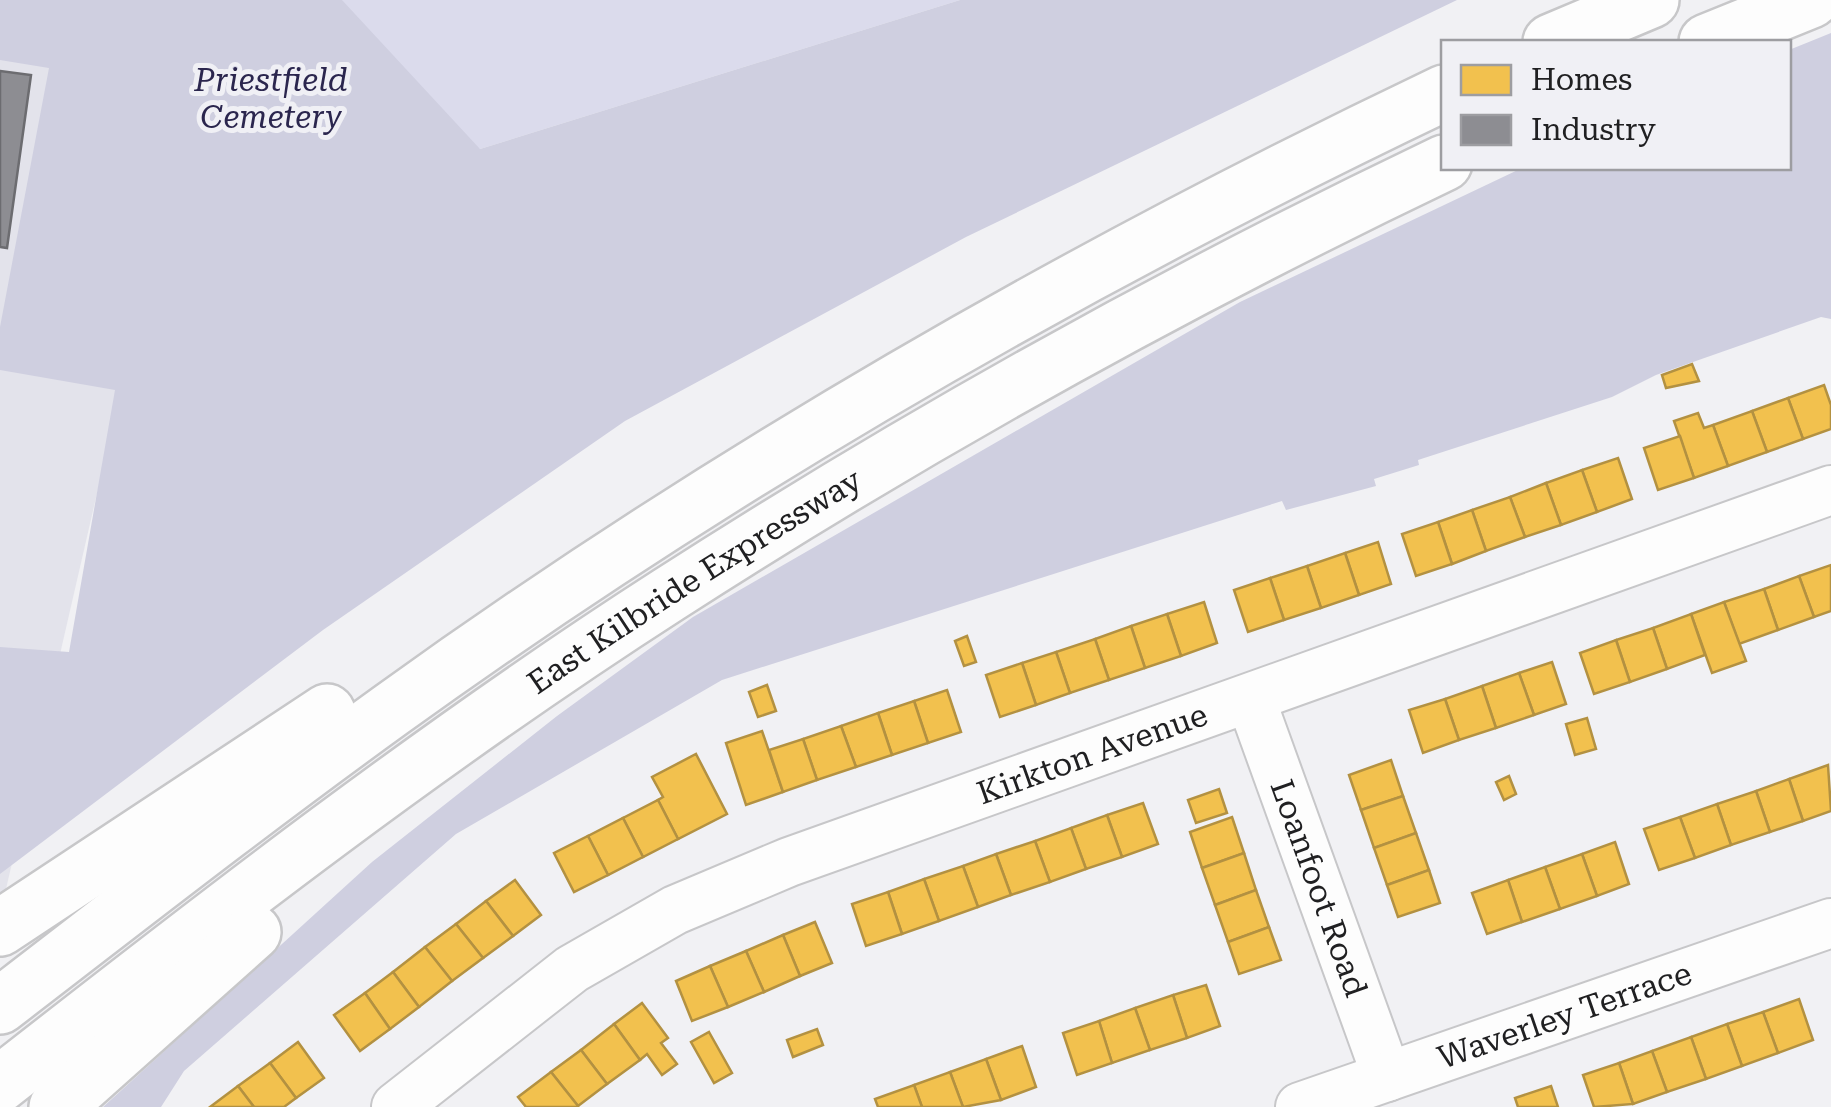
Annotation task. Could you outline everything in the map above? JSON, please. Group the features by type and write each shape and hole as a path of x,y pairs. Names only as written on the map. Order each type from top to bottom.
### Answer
{"highway":[{"path":"1555,40 1651,0"},
{"path":"1712,40 1810,0"},
{"name":"East Kilbride Expressway","path":"0,1006 394,708 669,523 950,350 1203,213 1441,94"},
{"name":"East Kilbride Expressway","path":"0,1084 381,792 571,661 860,475 1061,358 1441,165"},
{"path":"0,928 281,745 466,614 669,523"},
{"path":"57,1107 202,974 571,661"}],"street":[{"name":"Kirkton Avenue","path":"396,1107 572,969 675,910 790,862 1831,490"},
{"name":"Loanfoot Road","path":"1251,700 1387,1076"},
{"name":"Waverley Terrace","path":"1300,1107 1831,923"}],"shaded area":[{"path":"0,0 77,0 158,228 6,889 0,893"},
{"name":"Priestfield Cemetery","path":"77,0 960,0 480,149"}],"green space":[{"path":"0,0 342,0 480,149 960,0 1457,0 966,237 625,421 323,630 0,874 0,647 69,652 115,390 0,370 0,327 49,68 0,60"},
{"path":"1831,33 1831,319 1821,317 1656,375 1612,397 1418,460 1419,465 1374,479 1376,486 1286,510 1282,501 722,680 456,834 184,1071 161,1107 103,1107 372,862 557,716 693,617 1240,302 1518,170 1791,170 1791,49"}],"building: Homes":[{"path":"1692,364 1699,381 1666,388 1662,375"},
{"path":"1824,385 1831,405 1831,429 1803,439 1788,398"},
{"path":"1788,398 1803,439 1767,452 1752,411"},
{"path":"1752,411 1767,452 1728,466 1713,425"},
{"path":"1698,413 1704,428 1713,425 1728,466 1694,478 1674,421"},
{"path":"1680,436 1694,478 1658,490 1644,448"},
{"path":"1618,458 1632,499 1597,512 1582,470"},
{"path":"1582,470 1597,512 1561,525 1546,483"},
{"path":"1546,483 1561,525 1525,537 1510,497"},
{"path":"1510,497 1525,537 1486,551 1472,510"},
{"path":"1472,510 1486,551 1452,564 1438,522"},
{"path":"1438,522 1452,564 1416,576 1402,534"},
{"path":"1378,542 1391,584 1359,595 1345,553"},
{"path":"1345,553 1359,595 1321,608 1307,566"},
{"path":"1831,565 1831,611 1814,617 1799,576"},
{"path":"1307,566 1321,608 1284,620 1270,578"},
{"path":"1799,576 1814,617 1778,630 1764,589"},
{"path":"1270,578 1284,620 1248,632 1234,590"},
{"path":"1764,589 1778,630 1739,644 1724,602"},
{"path":"1204,602 1217,643 1181,656 1167,614"},
{"path":"1724,602 1746,661 1712,673 1691,614"},
{"path":"1167,614 1181,656 1145,668 1131,626"},
{"path":"1691,614 1705,655 1667,669 1653,628"},
{"path":"1131,626 1145,668 1109,680 1095,639"},
{"path":"1653,628 1667,669 1630,682 1616,640"},
{"path":"967,636 976,662 964,666 955,641"},
{"path":"1095,639 1109,680 1070,693 1056,652"},
{"path":"1616,640 1630,682 1594,694 1580,653"},
{"path":"1056,652 1070,693 1036,705 1022,663"},
{"path":"1552,662 1566,704 1534,715 1519,673"},
{"path":"1022,663 1036,705 1000,717 986,675"},
{"path":"1519,673 1534,715 1496,728 1482,686"},
{"path":"767,685 776,711 758,717 749,692"},
{"path":"1482,686 1496,728 1459,740 1445,699"},
{"path":"947,690 961,732 928,743 914,701"},
{"path":"1445,699 1459,740 1423,753 1409,710"},
{"path":"914,701 928,743 892,755 878,713"},
{"path":"878,713 892,755 856,767 841,726"},
{"path":"1587,718 1596,749 1575,755 1566,724"},
{"path":"841,726 856,767 817,780 803,739"},
{"path":"762,731 783,792 746,805 726,743"},
{"path":"803,739 817,780 783,792 769,750"},
{"path":"696,754 727,814 678,839 658,800 663,797 652,777"},
{"path":"1391,760 1403,796 1361,810 1349,775"},
{"path":"1828,765 1831,811 1803,821 1789,779"},
{"path":"1509,776 1516,794 1504,800 1496,782"},
{"path":"1789,779 1803,821 1770,832 1756,791"},
{"path":"1219,789 1227,813 1196,823 1188,800"},
{"path":"1756,791 1770,832 1731,845 1717,804"},
{"path":"1403,796 1416,833 1374,848 1361,810"},
{"path":"658,800 678,839 643,857 623,818"},
{"path":"1143,803 1158,844 1122,857 1107,815"},
{"path":"1717,804 1731,845 1695,858 1680,817"},
{"path":"1107,815 1122,857 1086,869 1071,828"},
{"path":"1232,817 1244,853 1202,868 1190,832"},
{"path":"1680,817 1695,858 1659,870 1644,829"},
{"path":"623,818 643,857 608,875 588,836"},
{"path":"1071,828 1086,869 1050,882 1035,841"},
{"path":"1416,833 1429,870 1387,885 1374,848"},
{"path":"588,836 608,875 574,892 554,853"},
{"path":"1035,841 1050,882 1011,895 996,854"},
{"path":"1615,842 1629,884 1597,896 1582,854"},
{"path":"1244,853 1256,890 1215,905 1202,868"},
{"path":"996,854 1011,895 978,907 963,866"},
{"path":"1582,854 1597,896 1560,909 1545,867"},
{"path":"963,866 978,907 939,921 924,879"},
{"path":"1545,867 1560,909 1522,922 1508,880"},
{"path":"1429,870 1440,903 1398,917 1387,885"},
{"path":"924,879 939,921 902,934 888,892"},
{"path":"515,880 541,915 513,936 486,901"},
{"path":"1508,880 1522,922 1487,934 1472,893"},
{"path":"1256,890 1269,927 1228,942 1215,905"},
{"path":"888,892 902,934 866,946 852,904"},
{"path":"486,901 513,936 483,958 456,924"},
{"path":"815,922 832,963 800,976 783,935"},
{"path":"456,924 483,958 452,981 425,947"},
{"path":"1269,927 1281,960 1239,974 1228,942"},
{"path":"783,935 800,976 764,992 746,951"},
{"path":"425,947 452,981 419,1007 393,972"},
{"path":"746,951 764,992 728,1007 710,966"},
{"path":"710,966 728,1007 692,1021 676,981"},
{"path":"393,972 419,1007 390,1029 365,993"},
{"path":"1206,985 1220,1026 1187,1038 1173,995"},
{"path":"365,993 390,1029 360,1051 334,1015"},
{"path":"1173,995 1187,1038 1150,1050 1135,1008"},
{"path":"1799,999 1813,1040 1778,1053 1763,1012"},
{"path":"642,1003 668,1038 661,1043 677,1064 662,1075 647,1054 640,1060 614,1024"},
{"path":"1135,1008 1150,1050 1112,1063 1099,1021"},
{"path":"1763,1012 1778,1053 1742,1066 1727,1024"},
{"path":"1099,1021 1112,1063 1077,1075 1063,1033"},
{"path":"614,1024 640,1060 607,1084 581,1050"},
{"path":"1727,1024 1742,1066 1706,1079 1691,1037"},
{"path":"817,1029 823,1045 793,1057 787,1040"},
{"path":"709,1032 732,1073 714,1083 691,1042"},
{"path":"1691,1037 1706,1079 1667,1092 1652,1051"},
{"path":"298,1042 324,1078 296,1098 270,1063"},
{"path":"1022,1046 1036,1087 1001,1100 986,1059"},
{"path":"581,1050 607,1084 578,1106 551,1072"},
{"path":"1652,1051 1667,1092 1633,1104 1619,1063"},
{"path":"986,1059 1001,1100 963,1107 950,1072"},
{"path":"270,1063 296,1098 284,1107 254,1107 238,1086"},
{"path":"1619,1063 1633,1104 1594,1107 1583,1075"},
{"path":"551,1072 577,1107 526,1107 518,1097"},
{"path":"950,1072 963,1107 922,1107 914,1085"},
{"path":"914,1085 922,1107 878,1107 875,1099"},
{"path":"238,1086 254,1107 210,1107"},
{"path":"1551,1086 1558,1107 1518,1107 1515,1098"}],"building: Industry":[{"path":"0,71 31,75 7,248 0,247"}]}
